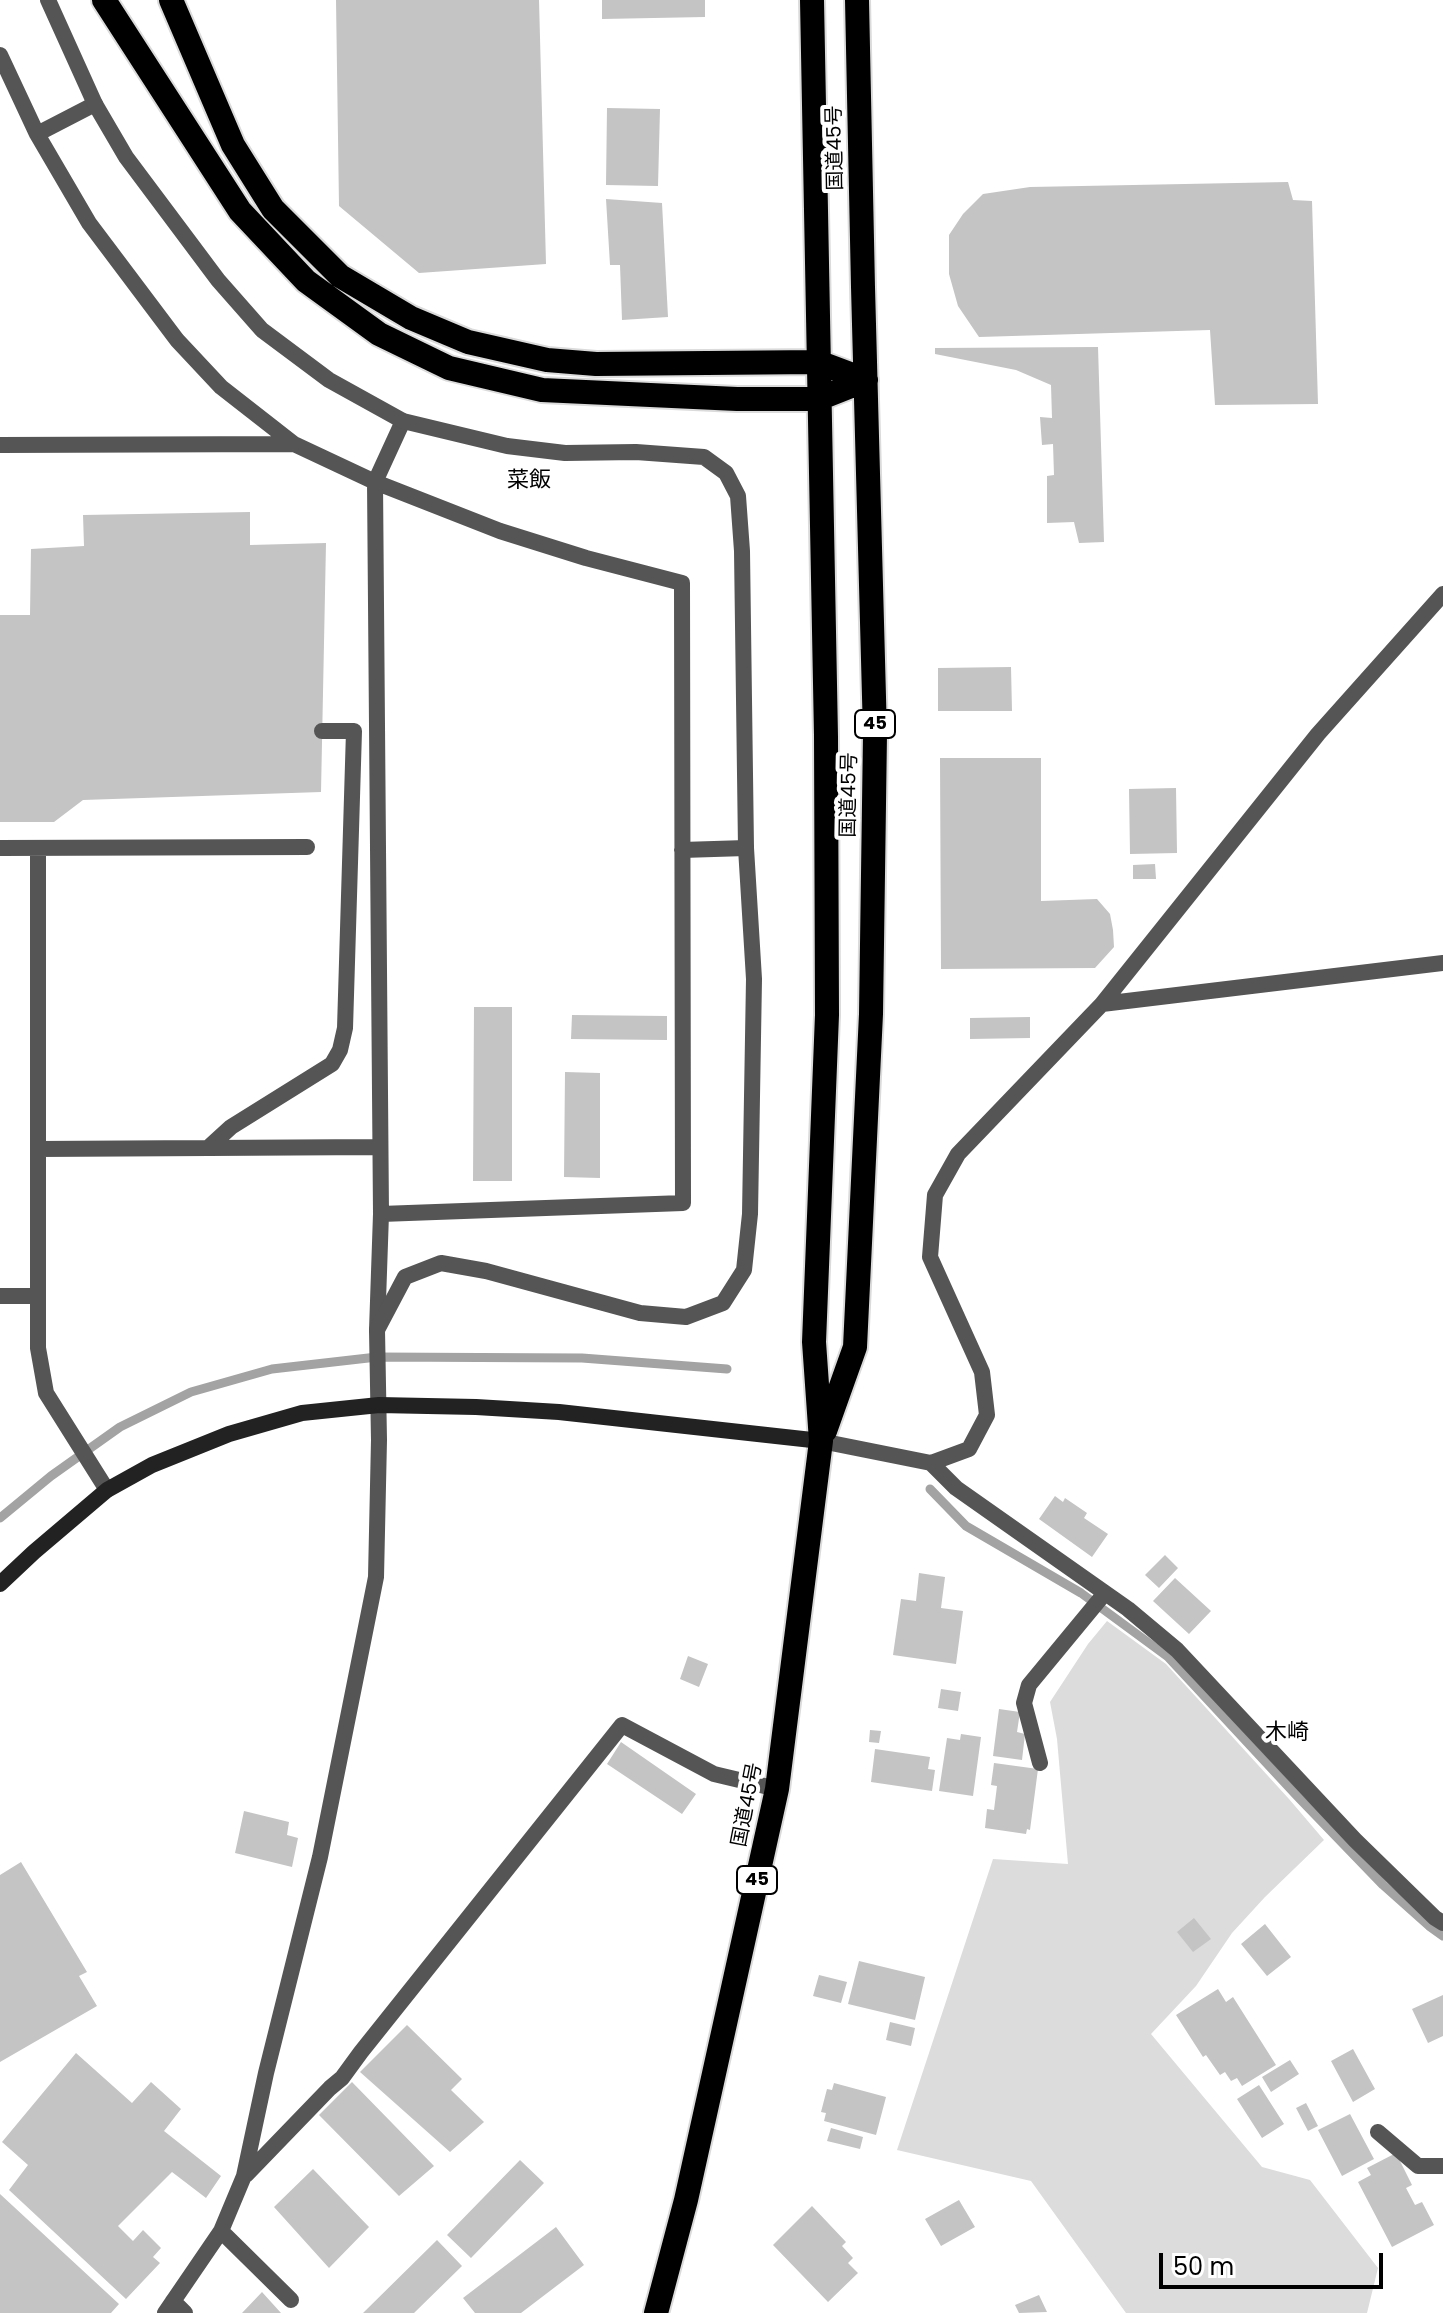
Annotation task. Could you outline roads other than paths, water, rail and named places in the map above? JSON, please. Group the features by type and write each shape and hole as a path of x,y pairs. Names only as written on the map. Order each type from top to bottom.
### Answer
{"highway":[{"path":"104,0 240,211 306,281 379,334 449,368 542,390 737,399 818,399 866,380"},
{"path":"171,0 233,145 273,209 340,276 411,318 468,342 547,360 596,364 818,362 866,380"},
{"name":"国道45号","path":"656,2313 686,2200 777,1789 821,1441 814,1342 827,984 812,0"},
{"name":"国道45号","path":"821,1441 855,1347 871,1014 875,734 857,0"}],"street":[{"path":"48,0 95,104 126,157 218,280 262,330 329,380 403,421 507,446 565,453 636,452 704,457 726,473 738,496 742,551 746,848 754,979 750,1214 744,1270 723,1303 686,1317 640,1313 486,1271 441,1263 405,1277 377,1330"},
{"path":"0,55 37,134 89,223 177,340 221,387 294,444 375,482 500,531 682,583 683,1203 381,1214"},
{"path":"37,134 95,104"},
{"path":"174,2309 221,2231 244,2176 266,2073 320,1857 376,1577 377,1330 381,1214 375,482 403,421"},
{"path":"0,445 294,444"},
{"path":"0,1584 107,1490 152,1465 229,1434 302,1413 379,1405 559,1412 821,1441 931,1463 969,1449 987,1415 982,1372 930,1257 935,1195 958,1154 1102,1004 1318,734 1443,594"},
{"path":"208,1148 231,1127 332,1064 340,1050 345,1028 354,731 322,731"},
{"path":"0,848 307,847"},
{"path":"38,848 38,1348 46,1393 107,1490"},
{"path":"682,850 746,848"},
{"path":"1102,1004 1443,963"},
{"path":"38,1149 379,1147"},
{"path":"0,1296 38,1296"},
{"path":"931,1463 956,1488 1128,1609 1177,1650 1355,1840 1443,1923"},
{"path":"1040,1763 1024,1703 1029,1685 1105,1593"},
{"path":"244,2176 342,2078 622,1725 714,1774 777,1789"},
{"path":"1378,2132 1418,2166 1443,2166"},
{"path":"221,2231 291,2300"}],"waterway":[{"path":"0,1518 51,1476 120,1427 191,1392 272,1369 377,1357 582,1358 727,1369"},
{"path":"930,1489 966,1526 1081,1593 1168,1657 1383,1885 1443,1936"}],"district":[{"name":"菜飯","path":"529,481"},
{"name":"木崎","path":"1287,1733"}]}
